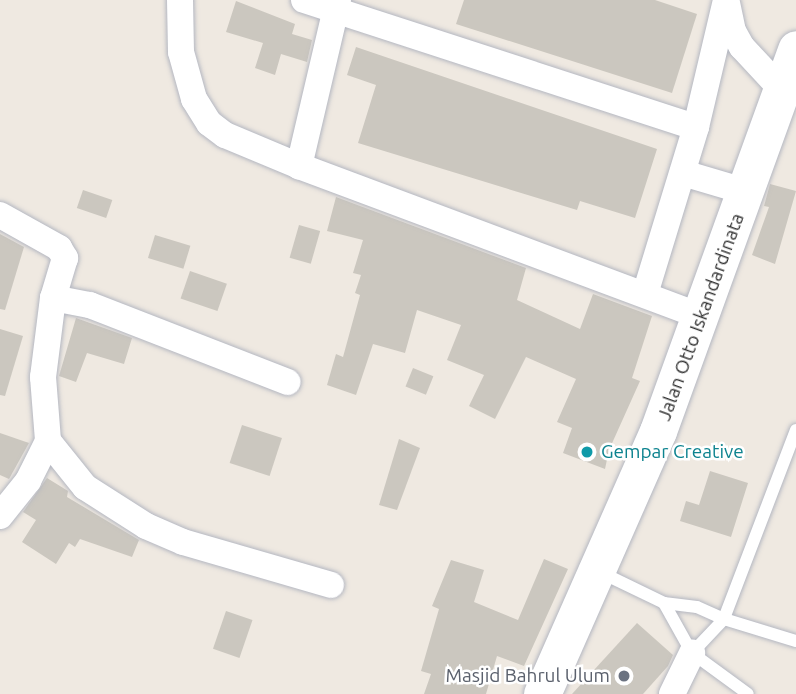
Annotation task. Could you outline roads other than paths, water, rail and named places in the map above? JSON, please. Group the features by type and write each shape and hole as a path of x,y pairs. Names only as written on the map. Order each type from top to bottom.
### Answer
{"main road":[{"name":"Jalan Otto Iskandardinata","path":"542,694 703,317 747,192 789,93 796,49"}],"street":[{"path":"180,0 181,52 194,99 209,123 225,135 299,166 703,317"},
{"path":"304,0 337,5 696,127"},
{"path":"645,294 696,127 727,0"},
{"path":"727,0 733,31 742,47 789,93"},
{"path":"299,166 337,5"},
{"path":"683,173 747,192"},
{"path":"0,215 64,252 53,298 43,377 48,441 28,481 0,516"},
{"path":"53,298 90,305 286,382"},
{"path":"48,441 85,487 146,526 183,542 331,585"},
{"path":"672,694 692,653"}],"lane":[{"path":"692,653 724,619 796,430"},
{"path":"597,570 664,603 696,607 724,619 796,641"},
{"path":"664,603 692,653 748,694"}],"place":[{"name":"Gempar Creative","path":"587,452"},
{"name":"Masjid Bahrul Ulum","path":"624,676"}]}
